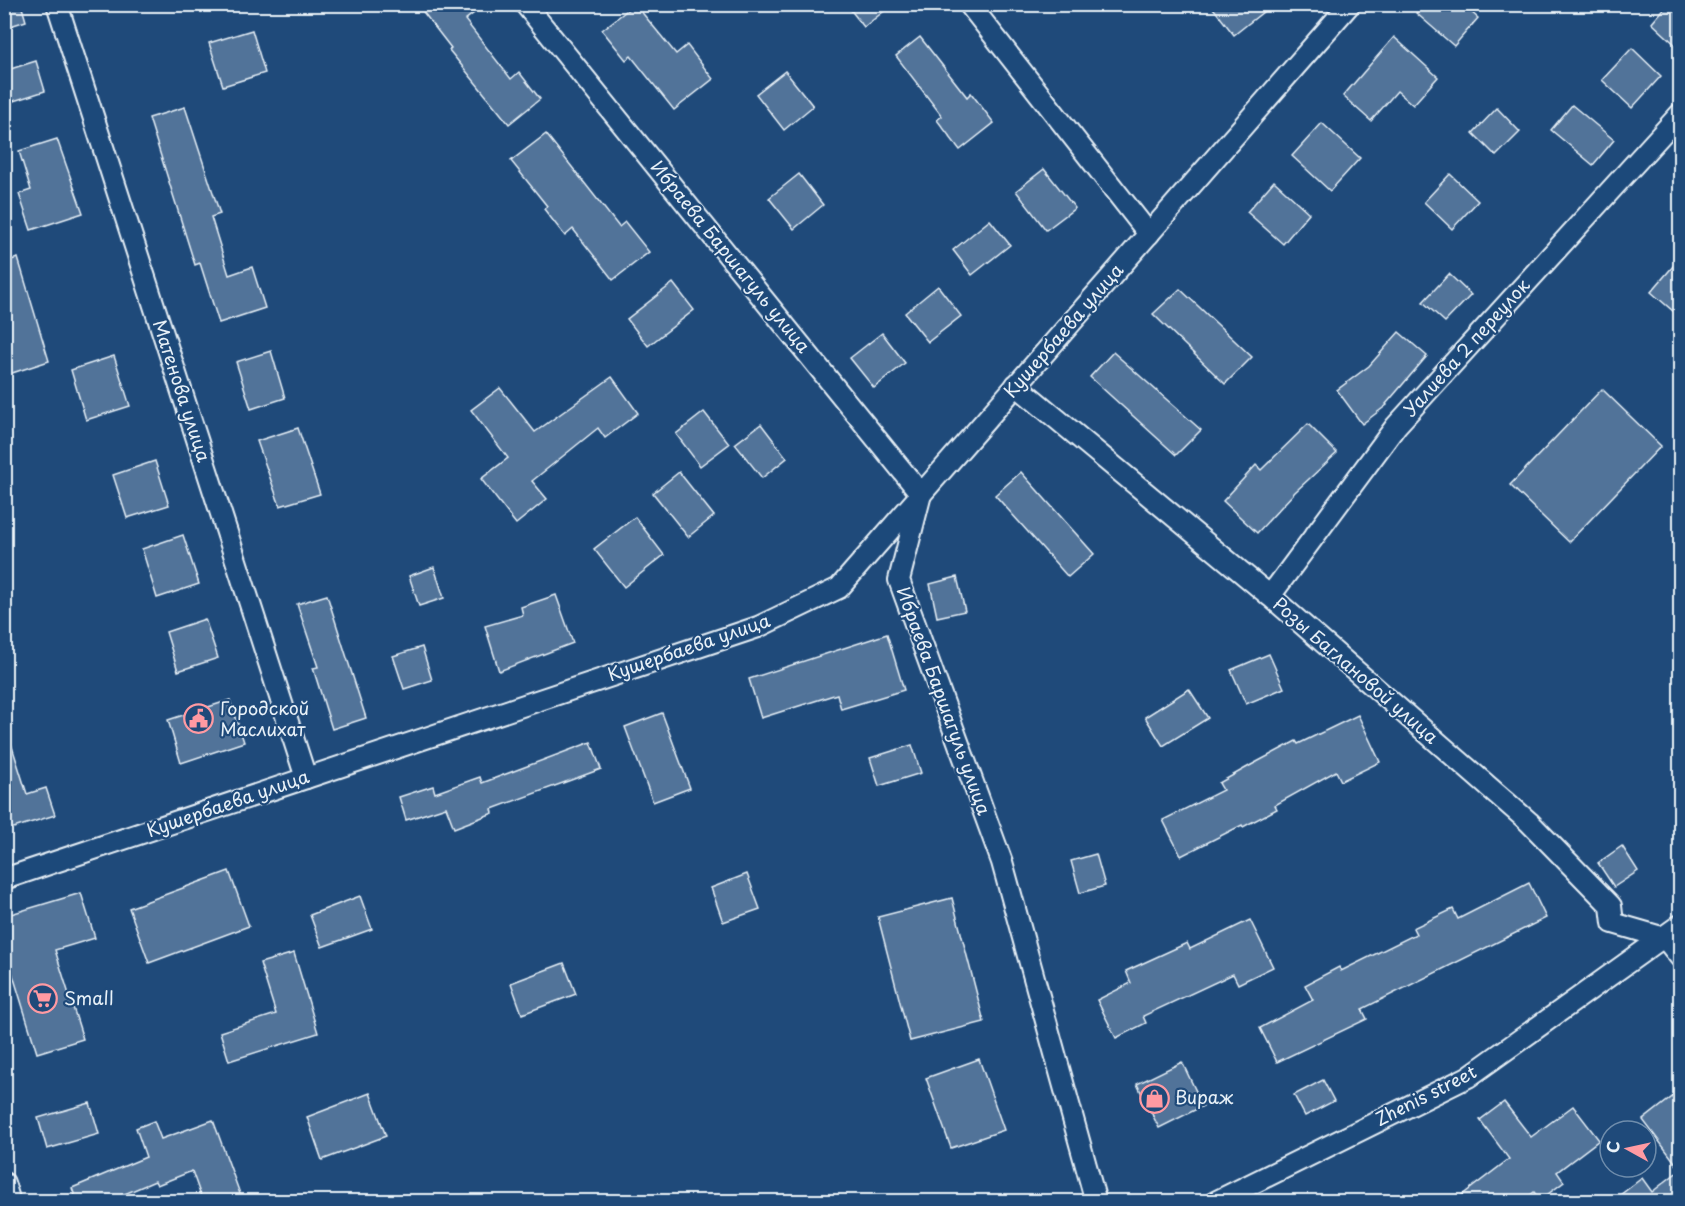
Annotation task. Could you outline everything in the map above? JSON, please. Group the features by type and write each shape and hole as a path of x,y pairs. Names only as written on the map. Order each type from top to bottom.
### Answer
{"street":[{"name":"Матенова улица","path":"57,4 306,778"},
{"name":"Ибраева Баршагуль улица","path":"525,4 921,494 899,580 1002,862 1096,1202"},
{"path":"969,4 1149,234"},
{"name":"Кушербаева улица","path":"4,879 758,627 839,588 1350,4"},
{"name":"Уалиева 2 переулок","path":"1270,596 1396,426 1680,114"},
{"name":"Розы Баглановой улица","path":"1017,385 1270,596 1529,822 1611,906 1613,923 1673,932"},
{"path":"1673,932 1680,957"},
{"name":"Zhenis street","path":"1215,1202 1468,1077 1673,932"},
{"path":"4,1183 10,1202"}],"building":[{"path":"4,4 21,4 26,21 4,28"},
{"path":"417,4 467,4 474,13 465,20 511,79 519,72 540,99 509,124 449,50 451,48"},
{"path":"635,4 676,54 687,45 713,79 674,110 631,56 626,60 602,30"},
{"path":"846,4 893,4 864,27"},
{"path":"1210,4 1273,4 1234,35"},
{"path":"1423,4 1462,4 1478,18 1454,46 1416,13"},
{"path":"1668,4 1680,4 1680,49 1652,23"},
{"path":"252,30 265,73 223,86 209,43"},
{"path":"920,37 967,97 971,93 994,123 960,150 937,120 942,116 896,56"},
{"path":"1394,37 1438,77 1413,105 1397,91 1371,121 1343,96"},
{"path":"1632,48 1661,76 1632,108 1602,80"},
{"path":"36,61 45,91 4,104 4,71"},
{"path":"785,71 813,106 784,130 756,94"},
{"path":"1572,105 1614,140 1593,165 1551,130"},
{"path":"185,107 220,214 211,217 229,275 252,267 265,308 219,323 200,263 195,265 149,118"},
{"path":"1497,108 1520,132 1496,156 1473,133"},
{"path":"1322,123 1360,158 1330,191 1292,156"},
{"path":"546,134 619,227 625,222 649,252 613,280 573,229 565,236 544,209 547,206 511,161"},
{"path":"57,139 83,213 31,230 19,194 31,190 19,151"},
{"path":"1044,169 1075,208 1046,230 1016,191"},
{"path":"799,174 823,205 794,229 769,198"},
{"path":"1450,174 1478,201 1452,229 1424,202"},
{"path":"1274,181 1309,213 1283,244 1247,212"},
{"path":"990,220 1010,245 972,275 953,250"},
{"path":"18,258 49,361 9,374 4,360 4,262"},
{"path":"1680,258 1680,317 1651,292"},
{"path":"1449,274 1471,295 1445,322 1423,302"},
{"path":"673,283 694,310 648,346 627,319"},
{"path":"938,286 961,316 928,342 905,313"},
{"path":"1180,289 1252,357 1225,384 1153,314"},
{"path":"1399,332 1427,356 1387,405 1362,424 1337,390 1369,366"},
{"path":"882,333 905,363 874,388 850,358"},
{"path":"271,351 285,398 251,409 236,362"},
{"path":"1113,352 1201,430 1176,455 1090,377"},
{"path":"114,356 130,406 86,420 71,370"},
{"path":"612,377 638,413 605,438 598,428 532,481 547,499 516,524 481,479 508,458 471,410 500,388 535,432"},
{"path":"1602,389 1661,446 1569,542 1510,485"},
{"path":"704,412 729,444 700,466 676,434"},
{"path":"761,424 787,458 762,478 735,444"},
{"path":"1308,424 1337,453 1295,492 1257,533 1223,501 1256,465 1261,470"},
{"path":"298,428 320,494 280,506 257,441"},
{"path":"155,461 169,505 127,518 113,475"},
{"path":"679,472 714,516 688,537 653,493"},
{"path":"1021,472 1094,554 1068,577 995,495"},
{"path":"635,517 664,555 624,587 594,549"},
{"path":"183,535 199,584 157,598 142,549"},
{"path":"434,567 444,598 419,606 409,576"},
{"path":"957,577 965,611 937,617 930,584"},
{"path":"327,595 366,718 332,729 313,668 318,667 297,604"},
{"path":"556,595 573,643 499,671 485,626 523,615 521,607"},
{"path":"205,619 218,658 178,671 166,632"},
{"path":"887,634 904,690 841,709 837,694 761,718 749,679"},
{"path":"422,647 432,680 404,689 393,656"},
{"path":"1269,654 1284,688 1246,704 1231,670"},
{"path":"1189,689 1208,718 1163,746 1145,717"},
{"path":"230,700 244,742 181,763 168,720"},
{"path":"662,713 690,788 653,802 625,727"},
{"path":"1358,715 1380,762 1341,781 1336,771 1275,805 1277,809 1181,856 1163,820 1223,790 1219,783 1253,764 1296,741 1298,744"},
{"path":"8,734 27,794 46,788 55,815 4,831 4,735"},
{"path":"591,742 601,769 492,809 493,813 454,828 446,807 406,820 399,797 433,786 435,793 480,777 482,783"},
{"path":"912,745 921,773 879,786 870,758"},
{"path":"1622,846 1638,871 1614,887 1598,863"},
{"path":"1096,854 1105,886 1080,893 1071,861"},
{"path":"229,871 249,926 149,963 129,908"},
{"path":"747,874 760,909 723,922 711,888"},
{"path":"1529,883 1546,918 1362,1009 1367,1019 1277,1062 1260,1028 1313,1000 1305,985 1339,967 1341,971 1416,934 1413,928 1453,909 1458,919"},
{"path":"81,893 95,938 55,950 83,1039 37,1053 4,946 4,916"},
{"path":"360,896 372,929 322,947 310,915"},
{"path":"952,898 984,1022 910,1041 878,917"},
{"path":"1250,920 1273,967 1238,984 1233,974 1143,1016 1146,1023 1116,1038 1097,1000 1131,983 1126,971 1187,943 1190,949"},
{"path":"294,953 318,1033 229,1061 220,1032 276,1014 260,963"},
{"path":"564,963 576,994 522,1014 511,983"},
{"path":"979,1059 1004,1130 951,1148 926,1078"},
{"path":"1182,1062 1203,1106 1159,1128 1137,1084"},
{"path":"1323,1080 1334,1101 1305,1116 1294,1095"},
{"path":"1680,1091 1680,1169 1658,1140 1658,1119 1644,1119"},
{"path":"370,1093 386,1136 322,1160 307,1117"},
{"path":"1504,1102 1531,1137 1573,1106 1598,1141 1557,1172 1564,1182 1540,1200 1534,1192 1522,1202 1453,1202 1509,1159 1480,1120"},
{"path":"90,1103 99,1134 47,1149 38,1118"},
{"path":"213,1120 243,1202 203,1202 192,1171 157,1185 155,1181 106,1202 77,1202 72,1188 146,1157 136,1128 154,1121 161,1139"},
{"path":"1680,1170 1680,1202 1611,1202 1641,1179 1652,1192"}],"place":[{"name":"Городской Маслихат","path":"199,719"},
{"name":"Small","path":"43,999"},
{"name":"Вираж","path":"1154,1098"}]}
